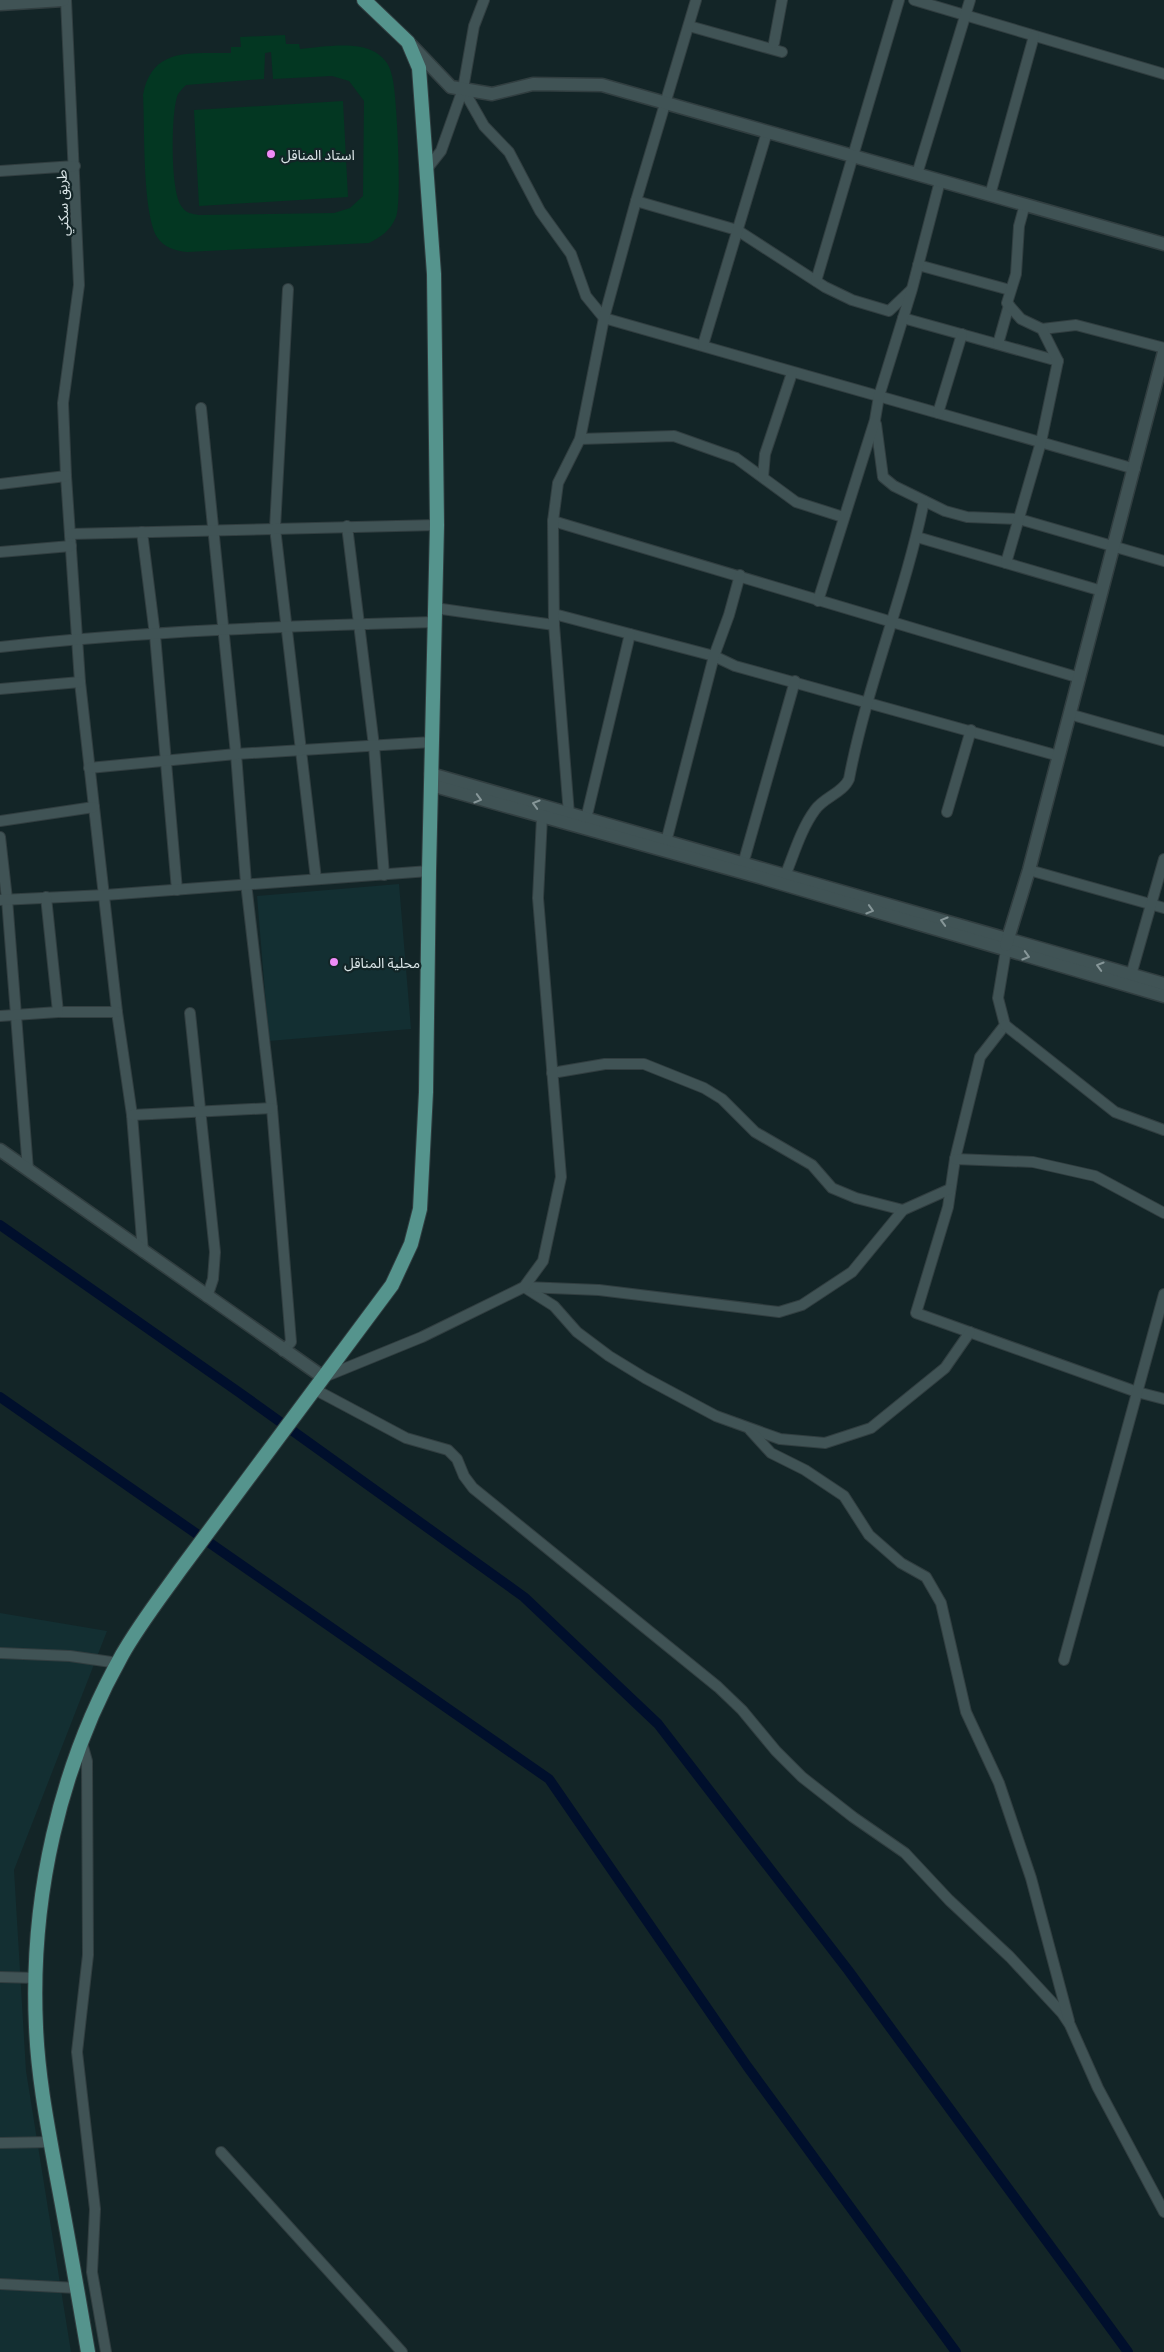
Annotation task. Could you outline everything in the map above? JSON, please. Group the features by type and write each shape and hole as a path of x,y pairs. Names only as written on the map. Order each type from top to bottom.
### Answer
{"main road":[{"path":"88,2352 41,2086 36,2029 36,1978 44,1881 65,1792 82,1743 118,1663 145,1618 215,1525 272,1443 392,1285 411,1244 420,1209 426,1082 437,525 434,274 419,68 408,42 395,27 364,0"}],"street":[{"path":"0,4 65,0"},
{"name":"طريق سكني","path":"65,0 75,166 79,285 63,403 66,476 80,682 117,1012 132,1115 142,1252"},
{"path":"426,170 441,151 463,89 474,26 484,0"},
{"path":"569,814 554,619 553,521 558,483 580,439 604,318 636,200 696,0"},
{"path":"774,43 782,0"},
{"path":"816,281 900,0"},
{"path":"914,0 1164,74"},
{"path":"917,174 970,0"},
{"path":"689,26 782,52"},
{"path":"395,27 451,87 492,94 533,84 602,85 1164,244"},
{"path":"990,195 1034,36"},
{"path":"463,89 484,126 509,152 540,211 571,254 586,296 604,318 1134,469"},
{"path":"703,345 766,132"},
{"path":"0,171 75,166"},
{"path":"818,601 875,420 879,396 912,289 940,181"},
{"path":"636,200 737,230 816,281 852,300 889,311 912,289"},
{"path":"1025,204 1019,226 1016,274 1007,298 1009,305 1021,319 1042,329 1076,325 1164,348"},
{"path":"918,265 1010,290"},
{"path":"288,289 275,528 316,879"},
{"path":"998,344 1009,305"},
{"path":"903,318 1058,361"},
{"path":"1006,563 1040,442 1058,361 1042,329"},
{"path":"938,413 962,334"},
{"path":"1164,352 1029,870 1006,944 998,998 1005,1025 1115,1112 1164,1130"},
{"path":"763,477 766,454 792,373"},
{"path":"200,408 236,754 246,884 272,1108 291,1342 283,1351"},
{"path":"875,420 883,477 894,486 924,502 967,517 1019,519 1164,561"},
{"path":"580,439 674,436 736,458 796,502 843,517"},
{"path":"0,484 66,476"},
{"path":"786,876 815,810 826,798 842,789 848,782 867,702 917,537 924,502"},
{"path":"553,521 740,575 763,584 808,595 818,601 1080,678"},
{"path":"70,534 437,525"},
{"path":"347,526 374,746 384,875"},
{"path":"142,532 155,635 177,890"},
{"path":"917,537 1102,591"},
{"path":"0,552 71,546"},
{"path":"666,842 714,656 730,615 740,575"},
{"path":"435,608 554,619 630,634 714,656 735,666 796,681 1058,756"},
{"path":"0,647 77,640 287,627 434,622"},
{"path":"586,819 630,634"},
{"path":"743,864 796,681"},
{"path":"0,689 80,682"},
{"path":"1069,714 1164,740"},
{"path":"947,812 971,730"},
{"path":"89,768 236,754 432,742"},
{"path":"431,779 569,814 786,876 1006,944 1164,996"},
{"path":"431,779 542,817 1006,944 1164,984"},
{"path":"0,821 94,807"},
{"path":"0,1150 207,1298 323,1377 422,1337 524,1287 544,1261 561,1177 538,898 542,817"},
{"path":"0,837 28,1170"},
{"path":"1131,975 1164,859"},
{"path":"1029,870 1164,908"},
{"path":"4,899 105,895 429,871"},
{"path":"46,897 58,1012"},
{"path":"0,1016 58,1012 117,1012"},
{"path":"190,1013 215,1252 213,1279 207,1298"},
{"path":"1005,1025 980,1057 955,1159 948,1207 916,1313 1137,1392 1164,1398"},
{"path":"552,1072 596,1065 644,1064 704,1088 722,1099 755,1132 812,1165 832,1188 856,1198 904,1210"},
{"path":"132,1115 272,1108"},
{"path":"955,1159 1033,1162 1095,1176 1164,1213"},
{"path":"524,1287 599,1290 779,1312 802,1306 852,1272 904,1210 950,1189"},
{"path":"524,1287 554,1306 577,1332 609,1356 678,1397 750,1430 780,1440 825,1442 870,1428 945,1368 970,1332"},
{"path":"1064,1660 1164,1294"},
{"path":"314,1389 406,1438 448,1450 457,1460 468,1482 479,1493 722,1690 742,1710 776,1751 802,1777 853,1817 905,1853 949,1900 1010,1957 1055,2006 1070,2026"},
{"path":"750,1430 771,1453 805,1470 844,1496 869,1535 901,1563 926,1577 941,1603 966,1712 999,1782 1031,1878 1070,2026 1098,2088 1164,2212"},
{"path":"0,1653 70,1656 118,1663"},
{"path":"82,1743 87,1761 88,1955 77,2052 95,2209 92,2272 106,2352"},
{"path":"0,1977 36,1978"},
{"path":"0,2143 51,2142"},
{"path":"221,2152 402,2352"},
{"path":"0,2284 77,2288"}],"shaded area":[{"name":"محلية المناقل","path":"399,884 411,1029 269,1041 257,896"},
{"path":"0,1613 107,1631 14,1870 26,2071 71,2352 0,2352"}],"green space":[{"path":"285,35 286,44 299,44 300,49 330,46 361,47 378,54 387,64 392,76 396,103 399,192 396,217 391,226 381,236 369,243 187,252 170,248 157,237 152,225 149,208 145,169 143,95 148,79 155,68 165,60 176,56 202,53 231,53 231,47 241,47 240,37","holes":["271,52 273,79 332,76 349,81 364,101 363,196 350,208 334,213 199,215 185,211 178,199 174,171 173,136 175,106 178,94 186,85 264,79 265,53"]},
{"name":"استاد المناقل","path":"343,101 348,197 199,206 194,110"}],"waterway":[{"path":"0,1225 240,1393 524,1597 658,1724 848,1970 1128,2352"},
{"path":"0,1397 549,1779 747,2066 956,2352"}],"place":[{"name":"استاد المناقل","path":"271,154"},
{"name":"محلية المناقل","path":"334,962"}]}
